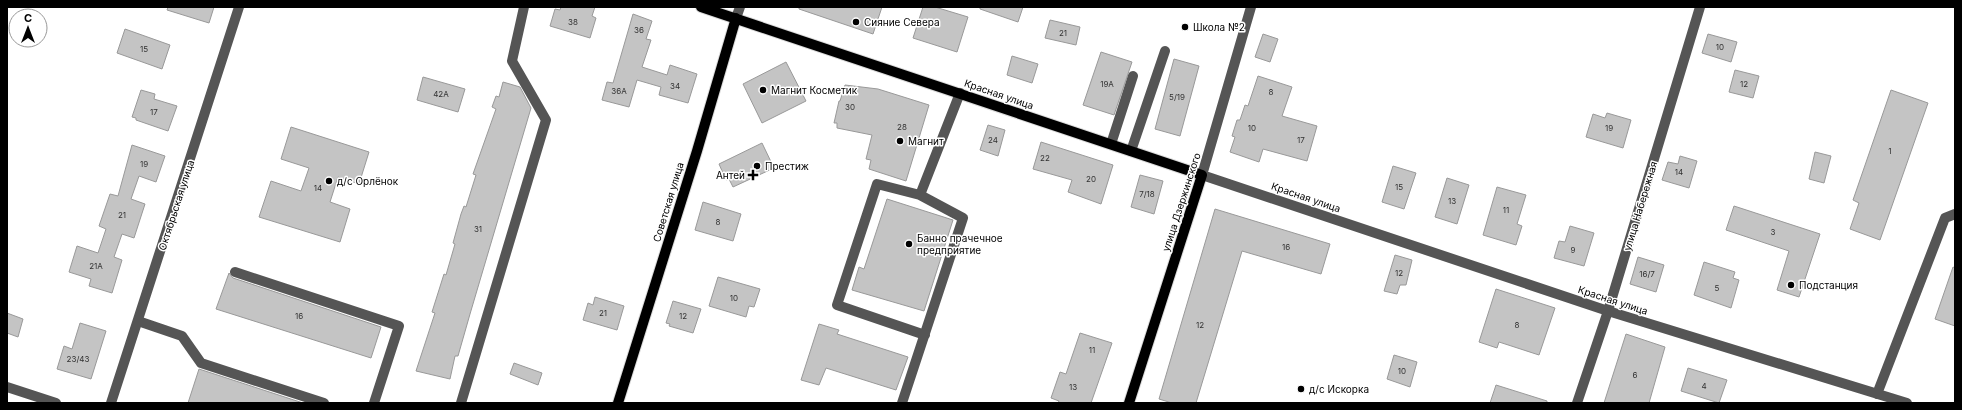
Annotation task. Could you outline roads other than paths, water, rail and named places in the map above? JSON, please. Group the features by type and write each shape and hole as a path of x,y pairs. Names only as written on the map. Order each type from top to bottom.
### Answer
{"main road":[{"name":"Красная улица","path":"700,7 1202,175"},
{"name":"Советская улица","path":"618,403 697,151 736,18"},
{"name":"улица Дзержинского","path":"1129,403 1202,175"}],"street":[{"name":"Октябрьская улица","path":"111,403 239,7"},
{"path":"461,403 546,120 512,61 524,7"},
{"name":"Советская улица","path":"736,18 740,7"},
{"name":"улица Дзержинского","path":"1202,175 1251,7"},
{"name":"улица Набережная","path":"1577,403 1608,311 1700,7"},
{"path":"1131,151 1165,51"},
{"path":"1111,144 1133,76"},
{"path":"920,195 960,93"},
{"name":"Красная улица","path":"1202,175 1608,311 1907,403"},
{"path":"902,403 925,334 963,218 920,195 877,184 837,305 925,334"},
{"path":"1876,394 1945,218 1955,214"},
{"path":"235,272 399,326 374,403"},
{"path":"138,321 182,336 201,363 324,403"},
{"path":"7,387 56,403"}],"place":[{"name":"Сияние Севера","path":"856,22"},
{"name":"Школа №2","path":"1185,27"},
{"name":"Магнит Косметик","path":"763,90"},
{"name":"Магнит","path":"900,141"},
{"name":"Престиж","path":"757,166"},
{"name":"Антей","path":"753,175"},
{"name":"д/с Орлёнок","path":"329,181"},
{"name":"Банно прачечное предприятие","path":"909,244"},
{"name":"Подстанция","path":"1791,285"},
{"name":"д/с Искорка","path":"1301,389"}]}
